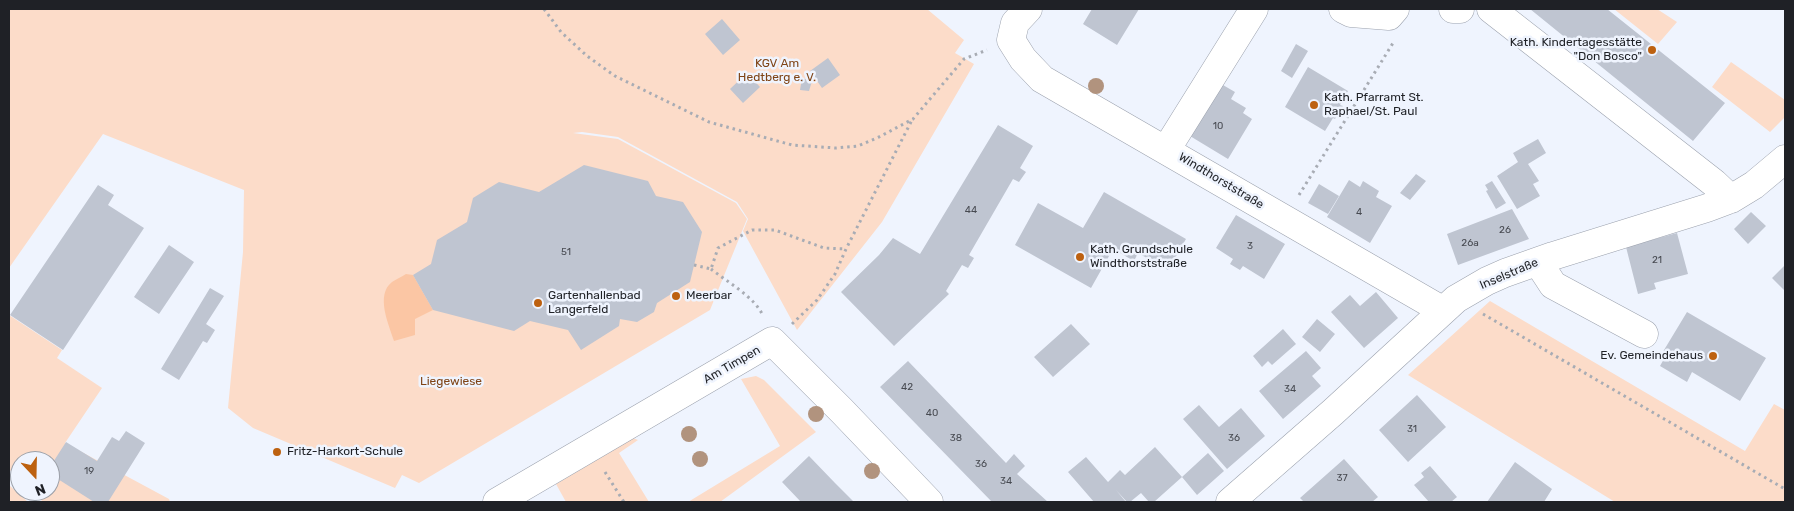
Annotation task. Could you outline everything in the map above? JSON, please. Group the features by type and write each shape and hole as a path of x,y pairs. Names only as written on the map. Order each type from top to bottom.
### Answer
{"street":[{"path":"1010,40 1015,23 1028,9"},
{"path":"1166,150 1254,9"},
{"path":"1344,9 1351,13 1392,12"},
{"path":"1453,9 1460,9"},
{"path":"1490,9 1731,199"},
{"name":"Windthorststraße","path":"1010,40 1022,59 1042,80 1285,219 1449,304"},
{"name":"Inselstraße","path":"1230,502 1333,412 1449,304 1487,281 1546,259 1731,199 1754,185 1785,159"},
{"path":"1546,259 1552,285 1644,334"},
{"name":"Am Timpen","path":"497,502 772,342 842,411 929,502"}],"path":[{"path":"544,9 561,32 587,56 615,76 709,122 792,145 836,148 858,146 880,137 913,119"},
{"path":"1285,219 1398,35 1392,12"},
{"path":"772,342 817,300 835,274 913,119 964,59 1010,40"},
{"path":"711,269 718,248 752,230 776,230 824,248 846,249"},
{"path":"694,265 711,269 740,290"},
{"path":"1449,304 1785,489"},
{"path":"590,448 624,502"}],"green space":[{"path":"9,9 927,9 964,40 955,53 974,64 882,222 797,330 743,231 748,219 737,202 618,137 582,132 573,133 618,139 736,203 747,219 710,310 419,483 402,475 395,488 253,428 228,408 243,252 244,190 103,134 9,268"},
{"path":"1614,9 1657,9 1677,22 1658,44"},
{"path":"1731,62 1785,100 1785,117 1770,132 1712,87"},
{"path":"1490,301 1745,451 1774,404 1785,410 1785,502 1615,502 1408,375"},
{"path":"9,315 62,350 57,358 102,388 65,443 169,499 170,502 43,502 60,501 60,451 10,451 9,469"},
{"path":"756,376 764,380 816,432 720,502 688,502 780,446 741,379"},
{"path":"633,438 638,440 619,453 649,502 566,502 556,484"},
{"path":"9,485 10,501 28,502 9,502"}],"shaded area":[{"path":"406,274 413,275 433,310 415,319 415,335 394,341 385,310 384,294 392,282"}],"building":[{"path":"1092,9 1139,9 1117,45 1083,24"},
{"path":"1530,9 1607,9 1725,103 1693,141"},
{"path":"722,19 740,40 723,55 705,34"},
{"path":"1296,44 1308,51 1292,78 1281,71"},
{"path":"828,58 840,75 822,88 810,71"},
{"path":"1308,67 1348,91 1340,105 1343,106 1325,131 1285,107"},
{"path":"747,73 760,87 743,103 730,89"},
{"path":"802,78 812,81 809,91 800,90"},
{"path":"1216,81 1235,92 1231,99 1246,108 1243,113 1252,119 1228,159 1185,133"},
{"path":"998,125 1033,146 1020,168 1026,172 1019,182 1013,179 969,255 974,258 968,268 962,265 946,291 949,294 894,346 841,292 879,255 893,238 920,254"},
{"path":"1538,139 1546,153 1528,164 1539,181 1533,184 1540,196 1517,209 1497,176 1518,162 1513,153"},
{"path":"584,165 648,181 656,196 683,202 702,232 690,282 657,303 654,312 637,322 620,319 619,326 581,350 568,330 530,321 514,331 433,310 413,275 431,264 437,240 467,222 473,198 499,182 539,192"},
{"path":"1416,174 1426,181 1410,200 1400,193"},
{"path":"1349,180 1360,187 1363,181 1379,191 1376,197 1392,206 1370,243 1327,217"},
{"path":"1492,181 1506,203 1496,209 1486,191 1488,190 1485,185"},
{"path":"1319,184 1339,196 1328,214 1308,203"},
{"path":"98,185 114,195 108,205 144,228 63,350 10,315"},
{"path":"1104,192 1186,239 1168,270 1138,253 1134,261 1113,249 1091,288 1015,245 1038,203 1083,228"},
{"path":"1512,209 1529,239 1458,265 1447,234"},
{"path":"1751,212 1766,226 1748,244 1734,229"},
{"path":"1236,215 1285,244 1264,279 1243,266 1240,270 1230,264 1233,259 1216,248"},
{"path":"1677,233 1688,274 1654,283 1656,289 1638,294 1626,247"},
{"path":"169,245 194,262 159,314 134,297"},
{"path":"1785,265 1785,291 1772,278"},
{"path":"210,288 224,296 206,324 215,330 207,343 203,341 179,380 161,369"},
{"path":"1376,292 1398,318 1364,348 1331,312 1350,295 1360,306"},
{"name":"Ev. Gemeindehaus","path":"1687,312 1766,358 1740,401 1692,372 1687,382 1660,366 1665,357 1661,355"},
{"path":"1317,319 1335,334 1320,352 1302,337"},
{"path":"1071,324 1090,344 1053,377 1034,357"},
{"path":"1283,329 1296,344 1272,365 1268,361 1262,367 1253,356"},
{"path":"1306,351 1321,368 1312,376 1321,386 1283,419 1259,391"},
{"path":"908,361 1006,463 1014,454 1025,466 1017,474 1048,502 992,502 880,387"},
{"path":"1417,395 1446,427 1408,462 1379,430"},
{"path":"1199,405 1219,427 1241,408 1265,436 1227,469 1183,419"},
{"path":"126,431 145,443 108,502 94,502 60,480 60,451 66,442 97,461 112,437 119,441"},
{"path":"1155,447 1182,477 1154,502 1149,502 1141,493 1130,502 1127,502 1116,490 1126,502 1094,502 1068,472 1086,457 1108,482 1120,470 1125,475"},
{"path":"1208,453 1224,471 1197,495 1182,477"},
{"path":"809,456 854,502 801,502 782,482"},
{"path":"1344,459 1378,497 1372,502 1304,502 1300,498"},
{"path":"1515,462 1552,489 1544,502 1487,502"},
{"path":"1430,466 1457,497 1451,502 1429,502 1414,485 1424,477 1421,473"}],"place":[{"name":"Kath. Kindertagesstätte \"Don Bosco\"","path":"1652,50"},
{"name":"Kath. Pfarramt St. Raphael/St. Paul","path":"1314,105"},
{"name":"Kath. Grundschule Windthorststraße","path":"1080,257"},
{"name":"Meerbar","path":"676,296"},
{"name":"Gartenhallenbad Langerfeld","path":"538,303"},
{"name":"Ev. Gemeindehaus","path":"1713,356"},
{"name":"Fritz-Harkort-Schule","path":"277,452"}],"park label":[{"name":"KGV Am Hedtberg e. V.","path":"777,71"},
{"name":"Liegewiese","path":"451,382"}]}
